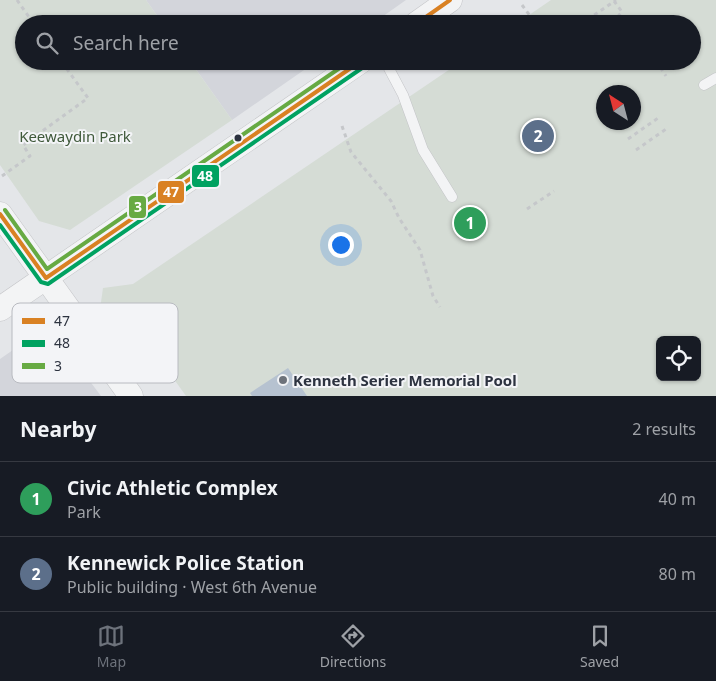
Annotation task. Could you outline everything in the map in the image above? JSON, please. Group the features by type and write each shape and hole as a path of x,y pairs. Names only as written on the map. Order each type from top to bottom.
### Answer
{"street":[{"path":"429,15 450,0"},
{"path":"0,310 348,70"},
{"path":"0,214 64,303"},
{"path":"122,383 131,396"}],"lane":[{"path":"390,70 403,95 423,150 452,197"},
{"path":"704,85 716,78"}],"path":[{"path":"17,0 28,15"},
{"path":"594,15 615,1 622,12 619,15"},
{"path":"522,5 529,15"},
{"path":"2,176 30,156 23,145 88,98 68,70"},
{"path":"662,70 666,76"},
{"path":"628,138 658,118"},
{"path":"342,126 351,152 391,201 398,218 420,250 431,288 440,308"},
{"path":"636,150 666,130"},
{"path":"527,209 554,191"}],"shaded area":[{"path":"146,0 406,0 385,15 157,15"},
{"path":"196,70 304,70 232,120"},
{"path":"12,351 12,383 91,383 101,396 0,396 0,359"}],"green space":[{"name":"Keewaydin Park","path":"0,0 146,0 157,15 15,15 15,70 196,70 232,120 70,230 39,221 0,165"},
{"path":"551,0 716,0 716,396 186,396 177,383 178,303 101,303 103,288 133,284 449,70 701,70 701,15 529,15"}],"water":[{"name":"Kenneth Serier Memorial Pool","path":"288,368 307,396 252,396 250,393"}],"transit line":[{"name":"47","path":"429,15 450,0"},
{"name":"3","path":"5,210 47,269 337,70"},
{"name":"47","path":"0,214 46,278 348,70"},
{"name":"48","path":"0,225 41,282 48,284 359,70"}],"place":[{"name":"Kennewick Police Station","path":"538,136"},
{"name":"Civic Athletic Complex","path":"470,223"},
{"name":"Kenneth Serier Memorial Pool","path":"283,380"}]}
